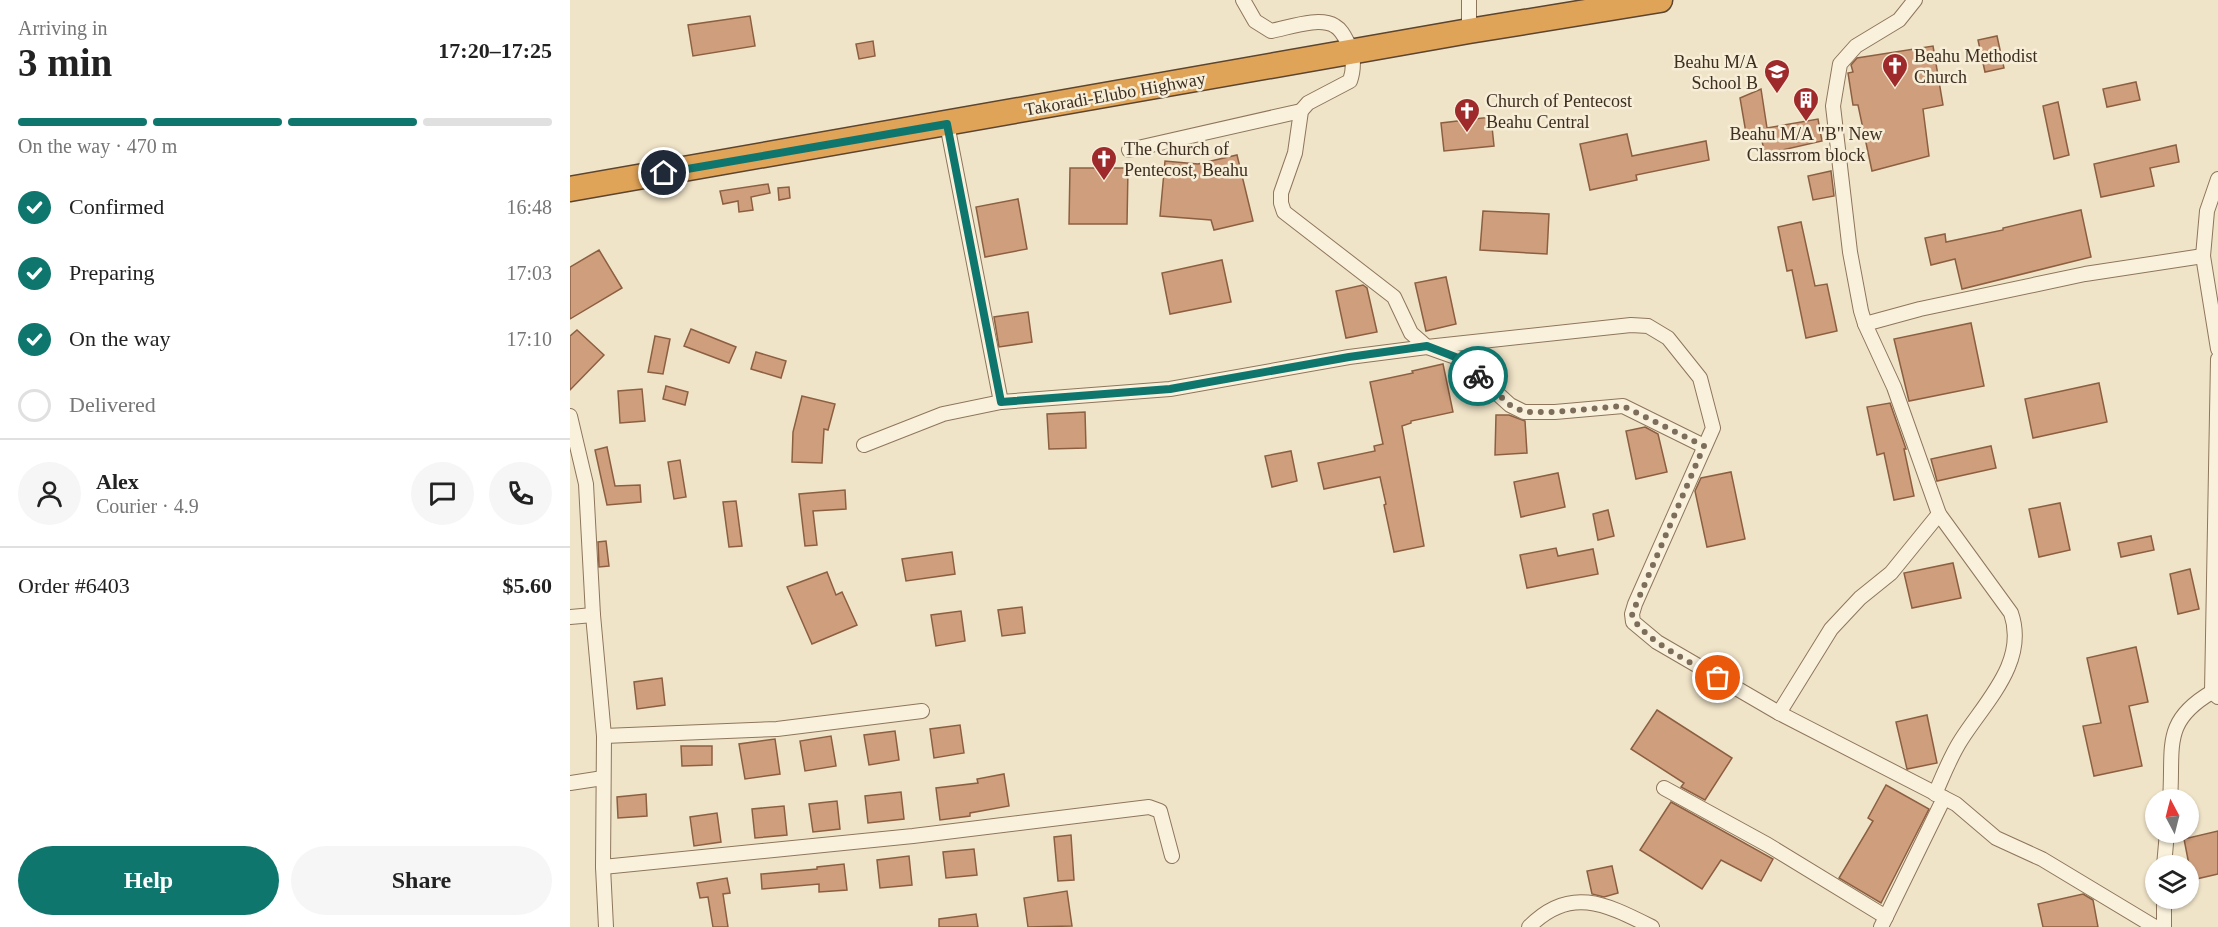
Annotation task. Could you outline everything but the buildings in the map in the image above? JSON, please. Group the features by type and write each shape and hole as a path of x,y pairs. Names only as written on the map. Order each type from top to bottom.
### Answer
{"highway":[{"name":"Takoradi-Elubo Highway","path":"570,189 1469,31 1660,0"}],"street":[{"path":"1244,0 1255,21 1271,31 1318,22 1334,25 1343,33 1353,52 1350,81 1308,103 1301,111 1295,153 1281,193 1284,212 1394,297 1411,333 1427,346 1458,358 1510,405 1524,412 1555,412 1623,406 1704,446"},
{"path":"1469,0 1469,31"},
{"path":"1664,788 1768,845 1884,922 1939,796 1959,742 2008,671 2016,641 2015,624 2011,613 1939,514 1894,387 1865,324 1850,252 1834,121 1834,88 1840,64 1856,46 1899,20 1915,0"},
{"path":"1129,150 1301,111"},
{"path":"947,124 1001,402"},
{"path":"2218,180 2207,211 2203,256 2218,350"},
{"path":"1865,324 1920,309 2085,274 2203,256"},
{"path":"864,445 943,414 1001,402 1170,389 1349,357 1427,346 1630,325 1648,326 1668,338 1700,378 1713,428 1635,604 1632,614 1633,622 1657,642 1779,713 1962,809 1996,837 2042,859 2155,927"},
{"path":"2171,789 2175,729 2181,717 2194,703 2215,694 2218,359"},
{"path":"570,416 586,484 593,615 604,736 603,867 606,927"},
{"path":"1779,713 1831,629 1860,598 1891,573 1939,514"},
{"path":"570,617 593,615"},
{"path":"604,736 777,729 921,711"},
{"path":"570,783 603,778"},
{"path":"603,867 913,836 1149,807 1160,811 1172,856"},
{"path":"1528,927 1542,914 1556,906 1578,902 1606,905 1652,927"},
{"path":"2164,909 2164,927"}],"way so far":[{"path":"1478,376 1510,405 1524,412 1555,412 1623,406 1704,446 1632,614 1633,622 1657,642 1718,678"}],"place":[{"name":"Beahu Methodist Church","path":"1895,89"},
{"name":"Beahu M/A School B","path":"1777,95"},
{"name":"Beahu M/A \"B\" New Classrrom block","path":"1806,123"},
{"name":"Church of Pentecost Beahu Central","path":"1467,134"},
{"name":"The Church of Pentecost, Beahu","path":"1104,182"}],"route":[{"path":"664,173 947,124 1001,402 1170,389 1349,357 1427,346 1458,358 1478,376"}]}
